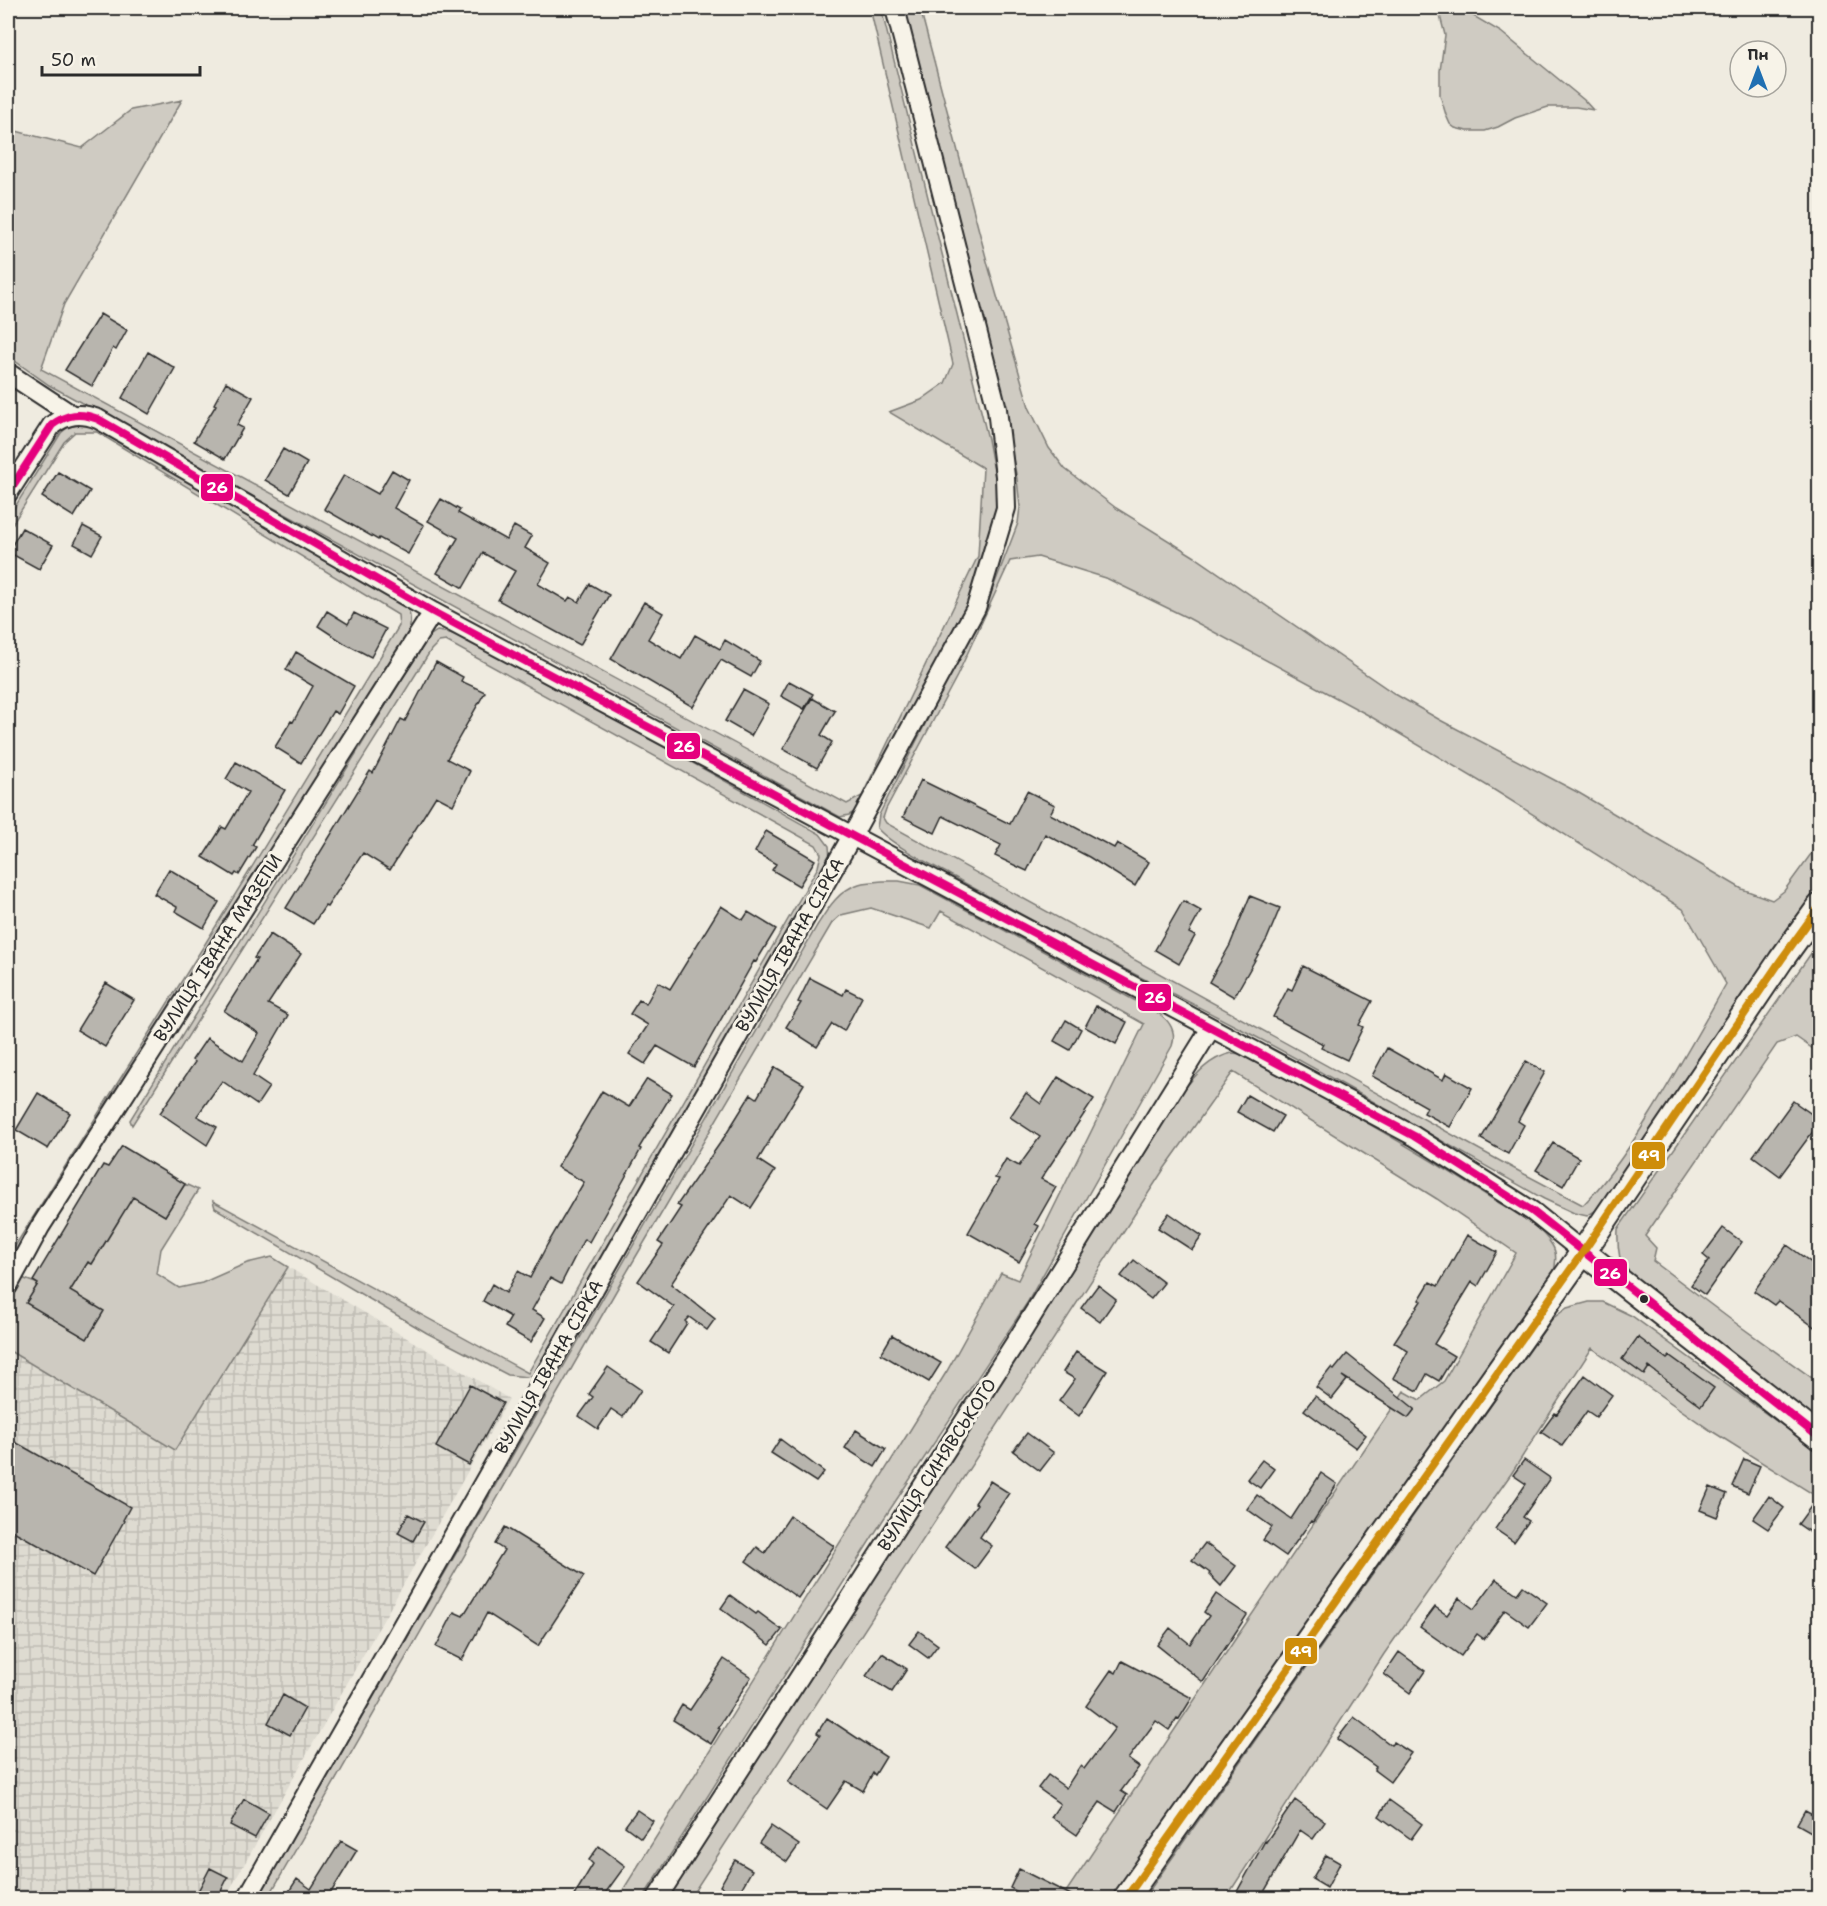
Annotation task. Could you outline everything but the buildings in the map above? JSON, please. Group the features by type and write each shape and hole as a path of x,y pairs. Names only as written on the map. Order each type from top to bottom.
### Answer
{"street":[{"name":"ВУЛИЦЯ ІВАНА СІРКА","path":"247,1899 852,836 976,608 1006,508 1005,476 997,410 895,8"},
{"path":"8,373 72,415"},
{"path":"8,493 52,425 72,415 87,415 98,419 433,612 1414,1136 1532,1211 1820,1438"},
{"name":"ВУЛИЦЯ ІВАНА МАЗЕПИ","path":"8,1286 40,1227 433,612"},
{"path":"1126,1899 1583,1252 1820,906"},
{"name":"ВУЛИЦЯ СИНЯВСЬКОГО","path":"657,1899 1017,1340 1211,1028"}],"shaded area":[{"path":"870,8 881,8 988,439 999,498 990,544 971,598 860,809 849,815 840,817 49,385 8,356 8,129 82,148 131,110 182,100 64,304 41,369 847,804 862,796 978,556 983,468 889,412 921,400 945,383 953,364"},
{"path":"900,8 920,8 988,265 1029,407 1049,448 1065,469 1116,508 1195,557 1395,694 1579,793 1742,889 1772,900 1784,891 1819,843 1819,904 1595,1211 1587,1216 1574,1213 1544,1199 1316,1069 924,861 892,841 877,828 879,815 990,596 1018,523 1020,507 1017,479 1003,407","holes":["1038,557 1106,578 1188,618 1368,715 1491,788 1683,909 1726,984 1679,1067 1634,1139 1610,1174 1583,1205 886,823 883,818 886,809 957,676 1010,561"]},
{"path":"1438,8 1460,8 1501,32 1584,100 1593,110 1576,107 1548,107 1485,131 1455,128 1450,124 1440,95 1440,71 1445,35"},
{"path":"80,425 102,430 406,605 410,624 408,636 8,1272 8,1257 205,944 399,626 398,615 97,432 75,432 64,442 8,531 8,518 61,433 68,427"},
{"path":"437,631 474,641 820,834 829,846 830,859 533,1375 527,1377 508,1375 427,1333 215,1208 213,1201 528,1373 818,867 821,854 816,845 446,641 439,642 431,650 132,1125 130,1120 428,637"},
{"path":"883,881 920,885 1158,1013 1166,1019 1173,1031 1172,1046 1027,1303 883,1520 643,1898 618,1898 947,1371 1001,1273 1018,1280 1144,1024 941,911 931,928 871,908 841,915 832,923 624,1277 268,1898 258,1898 818,924 840,895 852,887 868,882"},
{"path":"1819,942 1819,1053 1796,1037 1777,1044 1645,1236 1656,1248 1653,1261 1819,1383 1819,1427 1629,1283 1620,1257 1618,1229"},
{"path":"1232,1053 1242,1054 1337,1106 1430,1160 1524,1219 1540,1231 1554,1248 1556,1260 1553,1275 1118,1898 1062,1898 1404,1391 1420,1400 1444,1381 1516,1253 1437,1199 1233,1072 1164,1169 690,1898 665,1898 1182,1092 1210,1063"},
{"path":"185,1184 198,1190 161,1249 157,1274 179,1288 202,1283 247,1263 272,1257 288,1267 175,1450 8,1350 8,1303 22,1278 38,1284 27,1303 70,1291 88,1262 92,1264 118,1222 129,1194 165,1216"},
{"path":"288,1267 509,1399 225,1898 8,1898 8,1350 175,1450"},
{"path":"1589,1302 1603,1302 1632,1316 1819,1452 1819,1498 1710,1430 1592,1348 1511,1474 1384,1654 1226,1898 1144,1898 1552,1319 1567,1308"}],"transit line":[{"name":"26","path":"8,493 52,425 63,418 74,415 85,415 98,419 433,612 1414,1136 1532,1211 1820,1438"},
{"name":"49","path":"1126,1898 1583,1252 1820,906"}]}
